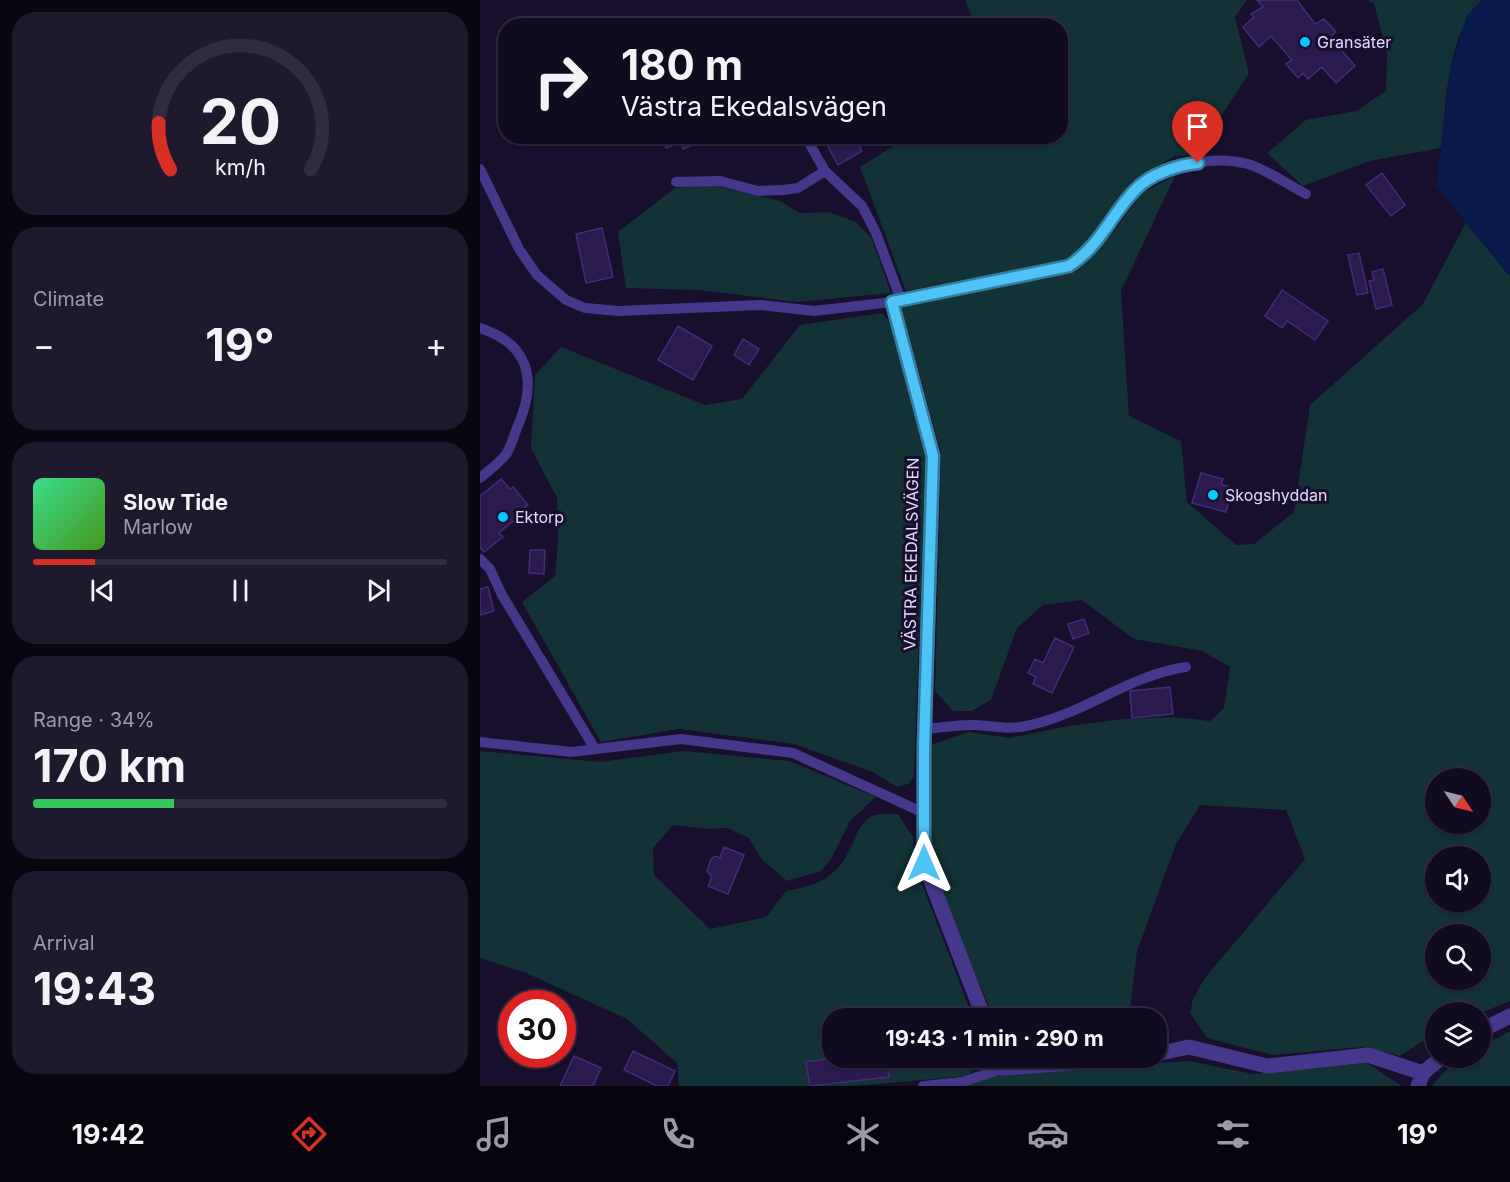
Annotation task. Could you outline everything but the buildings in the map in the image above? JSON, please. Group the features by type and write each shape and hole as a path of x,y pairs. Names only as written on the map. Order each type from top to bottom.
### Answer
{"street":[{"name":"VÄSTRA EKEDALSVÄGEN","path":"897,301 933,456 924,729 924,863 980,1008"},
{"path":"1491,1026 1510,1016"},
{"path":"1167,1052 1189,1047 1267,1066 1368,1055 1420,1079 1431,1068"}],"lane":[{"path":"810,144 825,171 862,206 876,232 897,301"},
{"path":"480,169 519,249 537,275 566,300 585,308 619,311 761,305 814,311 897,301 1069,266 1087,254 1136,188 1177,165 1219,160 1249,164 1306,194"},
{"path":"676,182 720,181 758,191 783,190 798,188 825,171"},
{"path":"480,328 504,340 518,352 526,366 530,385 526,405 508,451 480,478"},
{"path":"480,560 490,569 502,595 595,749"},
{"path":"924,729 974,725 1003,728 1026,726 1071,712 1162,670 1186,667"},
{"path":"480,742 571,752 681,739 793,753 924,813"},
{"path":"922,1086 962,1082 991,1068"}],"green space":[{"path":"965,0 1247,0 1235,17 1249,73 1196,155 1175,156 1132,181 1081,251 1064,261 906,291 860,167 897,144 1068,144 1068,18 972,18"},
{"path":"1368,0 1482,0 1470,15 1455,50 1447,90 1441,148 1370,161 1303,186 1267,153 1306,120 1356,111 1386,91 1387,54 1374,4"},
{"path":"1175,176 1121,291 1129,416 1181,441 1187,502 1236,545 1254,544 1294,512 1310,405 1423,304 1466,222 1510,277 1510,1001 1491,1009 1491,1002 1425,1002 1425,1040 1400,1056 1363,1047 1273,1055 1207,1038 1190,1013 1193,999 1204,979 1305,859 1286,810 1200,805 1176,844 1137,951 1130,1008 990,1008 928,863 931,745 968,732 1010,738 1068,726 1123,719 1175,717 1210,721 1224,708 1230,667 1202,651 1134,639 1082,600 1043,605 1017,628 991,700 972,711 953,711 935,691 941,453 901,307 1067,272 1088,259 1112,234 1141,193"},
{"path":"712,185 780,201 800,213 829,212 856,222 871,237 891,293 797,302 699,290 626,288 618,232 675,188"},
{"path":"882,313 890,322 926,454 914,776 908,784 897,787 873,772 794,744 679,729 601,742 522,602 555,576 558,540 557,498 531,448 535,375 561,347 705,405 742,399 800,325"},
{"path":"480,751 600,762 684,751 789,761 876,797 850,821 831,859 821,871 787,881 762,860 749,838 727,828 707,829 673,825 653,848 654,875 710,929 766,917 786,891 809,886 834,872 846,856 861,826 870,817 880,814 898,814 913,837 916,868 969,1008 822,1008 822,1068 978,1068 965,1076 856,1086 679,1086 677,1063 627,1019 576,996 576,990 563,990 526,973 480,958"},
{"path":"1510,1031 1510,1086 1432,1086 1450,1068 1491,1068 1491,1041"},
{"path":"1189,1061 1253,1074 1367,1063 1402,1086 965,1086 1002,1073 1080,1068 1167,1068 1167,1062"}],"water":[{"path":"1482,0 1510,0 1510,277 1436,186 1450,71 1467,15"}],"place":[{"name":"Gransäter","path":"1305,42"},
{"name":"Skogshyddan","path":"1213,495"},
{"name":"Ektorp","path":"503,517"}],"route":[{"path":"924,863 924,748 933,456 892,302 1069,266 1087,254 1136,188 1177,165 1198,163"}]}
